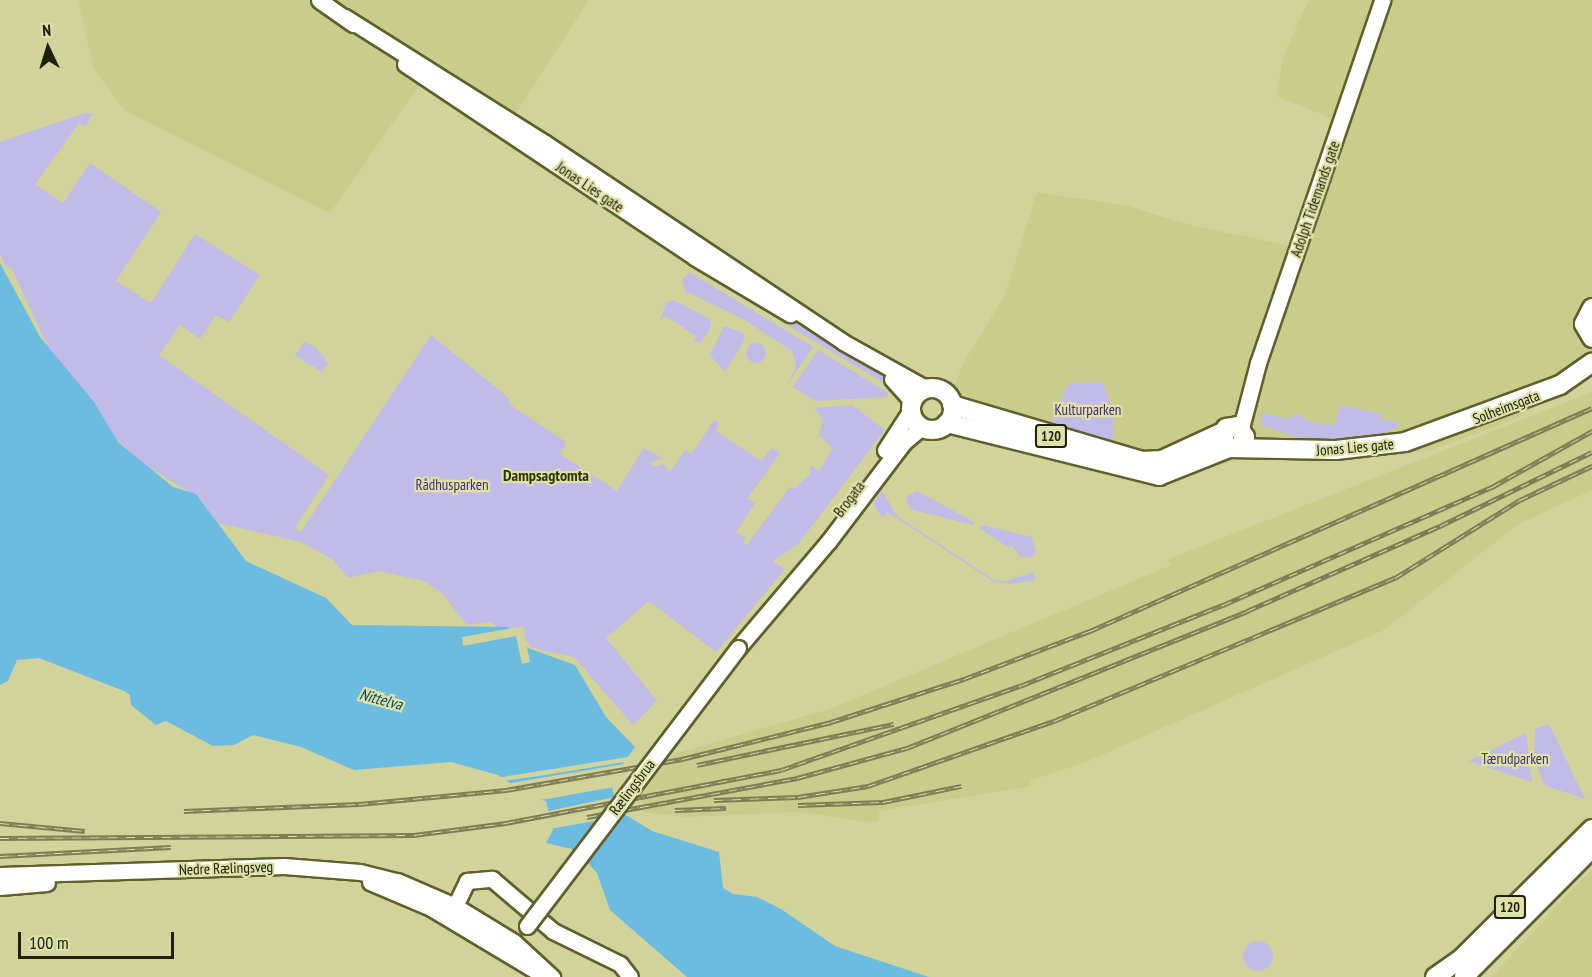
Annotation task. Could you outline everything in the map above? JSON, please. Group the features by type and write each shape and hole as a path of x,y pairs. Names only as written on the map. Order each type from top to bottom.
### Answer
{"main road":[{"name":"Jonas Lies gate","path":"319,0 439,88 694,257 875,362 927,388"},
{"name":"Adolph Tidemands gate","path":"1234,436 1382,0"},
{"path":"1592,308 1584,324 1592,338"},
{"name":"Solheimsgata","path":"1425,436 1560,385 1587,367 1592,338"},
{"name":"Jonas Lies gate","path":"875,362 911,405"},
{"path":"927,388 911,405 940,416"},
{"name":"120","path":"927,388 940,416 1142,461 1162,460 1234,436"},
{"name":"Brogata","path":"738,648 786,587 911,405"},
{"name":"Brogata","path":"786,587 828,542 904,442 940,416"},
{"name":"Jonas Lies gate","path":"1234,436 1284,448 1365,449 1425,436"},
{"name":"Rælingsbrua","path":"514,942 738,648"},
{"name":"120","path":"1435,977 1462,958 1590,839"},
{"name":"120","path":"1464,977 1590,839"},
{"name":"Nedre Rælingsveg","path":"0,875 284,866 387,878 455,906 514,942 551,977"},
{"name":"Nedre Rælingsveg","path":"336,871 419,902 482,941 551,977"},
{"name":"Nedre Rælingsveg","path":"0,887 116,873"},
{"path":"455,906 466,881 477,876 492,879 553,931 620,964 630,977"},
{"name":"Nedre Rælingsveg","path":"482,941 514,942"}],"shaded area":[{"path":"78,0 589,0 515,114 436,61 330,213 124,110 94,69"},
{"path":"1309,0 1592,0 1592,351 1564,389 1515,419 1429,451 1316,460 1259,454 1212,467 1187,468 948,402 964,362 1005,295 1037,192 1127,206 1194,226 1296,247 1338,121 1276,96 1284,54"},
{"path":"1592,392 1592,490 1517,525 1384,630 1086,762 1030,781 1031,786 879,811 879,821 868,822 799,812 685,817 643,812 640,793 674,754 830,709 1171,565 1169,559"},
{"path":"1592,870 1592,977 1491,977 1571,891"}],"green space":[{"name":"Rådhusparken","path":"85,113 93,113 86,126 79,123 35,184 63,203 90,163 161,212 116,281 151,303 195,234 260,275 229,322 216,315 200,339 180,325 159,355 329,475 294,529 301,532 431,335 509,398 509,404 566,442 560,454 617,491 644,448 662,458 651,462 653,467 663,464 670,472 685,450 692,454 714,420 719,423 716,431 761,461 772,448 780,453 747,499 755,503 736,533 746,537 743,543 747,545 790,487 794,489 811,473 810,465 819,471 833,448 819,435 823,419 814,408 852,405 885,430 798,544 773,561 785,569 716,652 649,601 606,638 657,701 633,725 574,657 533,648 526,641 523,626 501,630 490,622 467,625 441,592 424,581 380,571 348,578 332,559 301,542 217,523 201,499 142,463 100,423 54,360 11,267 7,268 0,255 0,142"},
{"path":"696,270 830,342 888,379 892,388"},
{"path":"689,272 813,347 788,384 796,366 792,351 743,319 685,291 682,280"},
{"path":"674,300 710,319 710,329 701,342 693,343 696,336 666,316 660,321 666,303"},
{"path":"724,326 743,333 745,339 725,372 710,355"},
{"path":"304,342 317,348 328,363 322,372 295,355"},
{"path":"756,343 763,346 766,353 763,360 756,363 749,360 746,353 749,346"},
{"path":"818,350 888,393 887,397 816,401 793,387"},
{"name":"Kulturparken","path":"1103,382 1114,413 1113,441 1051,423 1069,383"},
{"path":"1340,405 1382,414 1381,420 1399,422 1398,427 1378,435 1332,439 1295,437 1261,425 1262,413 1290,419 1294,413 1313,423 1335,425"},
{"path":"882,491 898,517 994,580 1006,581 1033,572 1036,580 1010,584 993,581 887,512 883,518 873,504"},
{"path":"917,491 974,522 973,525 910,509 906,497"},
{"path":"982,525 1032,537 1036,552 1030,558 1019,556 1012,545 1009,548 980,528"},
{"name":"Tærudparken","path":"1549,724 1585,799 1544,785 1534,756 1535,729"},
{"name":"Tærudparken","path":"1526,733 1532,782 1469,761"},
{"path":"1258,941 1264,942 1272,950 1272,962 1264,970 1258,971 1252,970 1244,962 1243,956 1244,950 1252,942"}],"water":[{"name":"Nittelva","path":"0,263 40,337 94,402 118,442 173,487 196,494 246,561 326,598 352,625 508,627 528,648 575,665 606,717 635,747 611,781 616,809 652,831 719,852 723,888 733,894 757,897 781,909 835,946 929,977 687,977 610,910 597,873 588,863 572,849 546,843 553,830 546,801 533,798 498,775 451,762 354,770 301,747 253,735 234,745 213,746 166,721 156,725 131,705 130,695 124,691 39,658 17,660 8,681 0,685"}],"pier":[{"path":"513,628 526,642 530,662 522,664 516,636 463,646 462,637"},
{"path":"634,756 631,761 539,776 502,781 496,778"},
{"path":"630,763 614,787 547,799 531,801 505,784"},
{"path":"614,797 628,814 622,816 585,865 571,852 595,821 550,829 544,812"}],"railway":[{"path":"184,811 359,804 506,790 682,759 831,722 964,679 1090,631 1592,408"},
{"path":"0,838 414,835 506,823 781,770 1020,686 1223,605 1492,487 1592,431"},
{"path":"587,817 797,778 907,748 1247,611 1440,526 1592,452"},
{"path":"714,800 798,797 868,786 1054,721 1395,578 1520,500 1592,466"},
{"path":"697,765 894,724"},
{"path":"798,805 883,802 961,786"},
{"path":"675,810 726,808"},
{"path":"0,823 85,831"},
{"path":"0,856 171,847"}],"district":[{"name":"Dampsagtomta","path":"546,475"}]}
